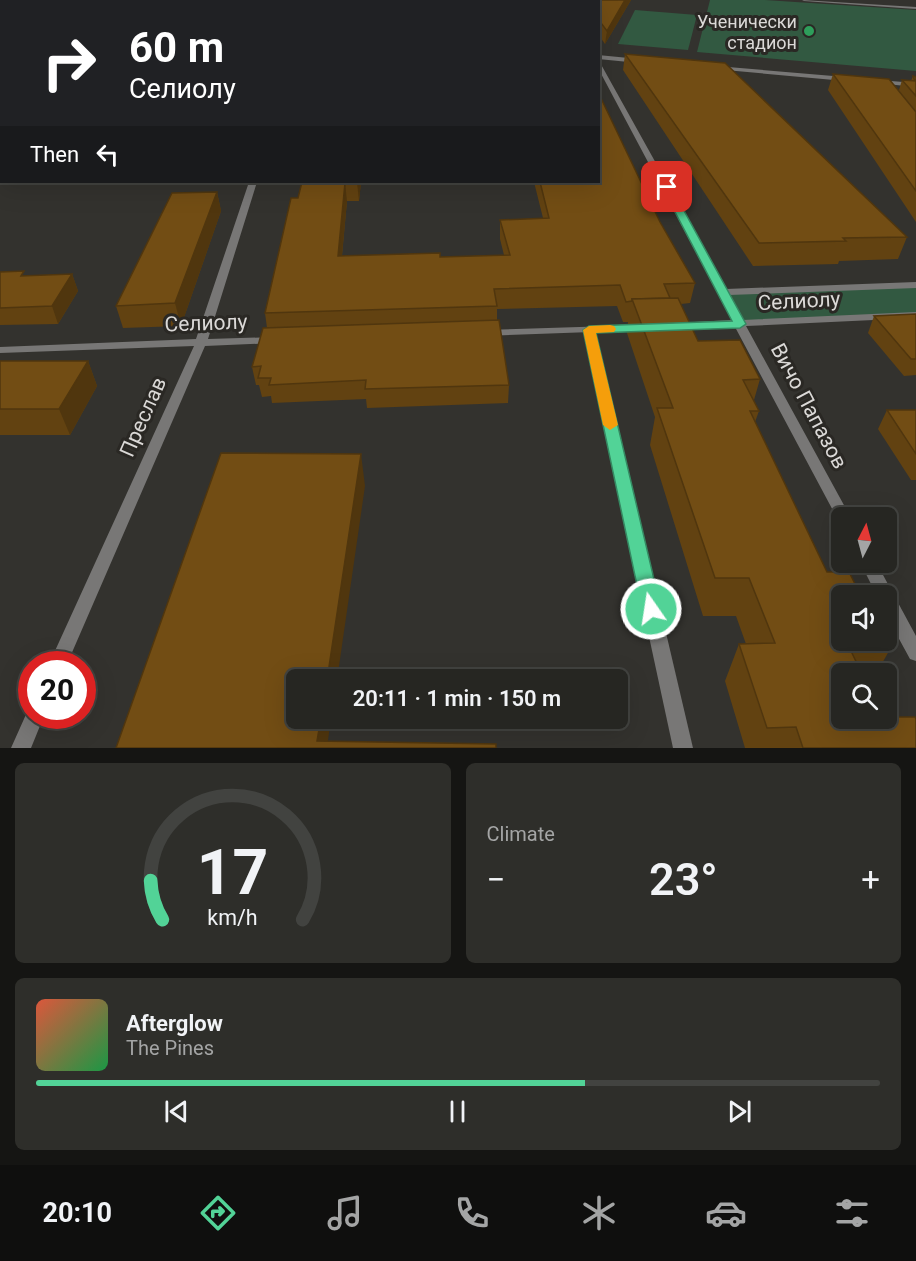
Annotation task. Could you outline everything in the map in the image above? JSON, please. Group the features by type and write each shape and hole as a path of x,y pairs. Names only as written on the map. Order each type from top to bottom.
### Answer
{"street":[{"path":"804,0 916,8"},
{"path":"600,59 645,61"},
{"name":"Вичо Папазов","path":"600,63 838,507"},
{"path":"704,66 856,80"},
{"path":"868,81 916,85"},
{"path":"880,82 887,92"},
{"name":"Преслав","path":"64,651 201,342 253,183"},
{"path":"723,292 916,285"},
{"name":"Селиолу","path":"471,334 916,315"},
{"path":"589,330 683,748"},
{"name":"Селиолу","path":"0,350 283,340"},
{"path":"897,618 916,653"},
{"path":"21,748 29,729"}],"green space":[{"name":"Ученически стадион","path":"710,0 765,0 916,10 916,71 697,52"},
{"path":"635,10 697,15 688,50 618,44"},
{"path":"916,285 916,315 740,324 723,292"}],"building":[{"path":"600,0 625,0 607,31 600,22"},
{"path":"625,54 725,63 907,237 759,243"},
{"path":"833,74 889,79 916,112 916,191"},
{"path":"913,76 916,77 916,96 902,80 915,81"},
{"path":"600,96 660,222 695,283 664,284 670,298 632,299 626,302 620,285 494,289 497,306 265,313 291,198 298,198 302,183 345,183 338,256 440,253 440,257 510,255 500,220 549,218 540,183 600,183"},
{"path":"217,192 175,303 116,306 172,193"},
{"path":"24,271 21,276 72,274 52,306 0,308 0,272"},
{"path":"678,298 698,341 740,340 760,379 743,380 759,411 750,411 827,572 850,573 856,585 831,585 831,651 851,651 857,663 831,663 831,729 897,729 897,717 915,717 916,748 803,748 796,727 767,728 739,644 775,643 749,578 715,578 657,408 673,408 632,299"},
{"path":"916,314 916,359 911,359 874,316"},
{"path":"499,320 509,385 365,389 366,380 269,385 271,378 258,378 261,366 252,367 263,328"},
{"path":"0,361 88,361 59,409 0,409"},
{"path":"887,410 916,410 916,454"},
{"path":"221,453 361,454 329,669 286,669 286,729 319,729 317,741 496,744 496,748 116,748"}],"slow traffic":[{"path":"610,329 589,330 610,425"}],"place":[{"name":"Ученически стадион","path":"809,31"}],"route":[{"path":"651,609 589,330 740,324 667,187"}]}
